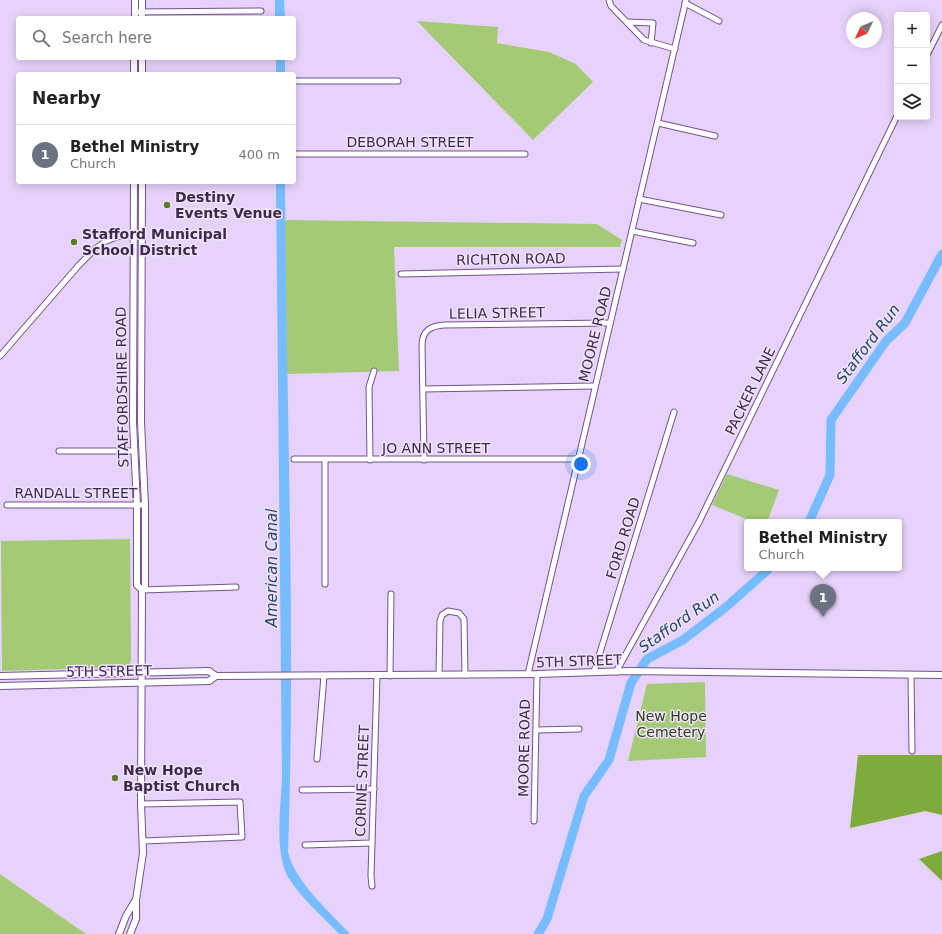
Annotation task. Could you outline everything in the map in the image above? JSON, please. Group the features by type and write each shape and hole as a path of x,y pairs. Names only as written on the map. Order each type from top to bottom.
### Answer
{"main road":[{"path":"135,0 135,15"},
{"path":"142,0 142,15"},
{"path":"134,60 134,72"},
{"path":"142,60 142,72"},
{"name":"STAFFORDSHIRE ROAD","path":"134,184 134,451 137,505 137,586 142,590"},
{"name":"STAFFORDSHIRE ROAD","path":"130,934 136,919 136,900 141,876 144,841 142,804 142,590 145,586 145,505 141,422 142,184"},
{"name":"5TH STREET","path":"1,676 209,671 216,676 277,677 537,674 629,671 942,675"},
{"path":"181,672 184,681"},
{"path":"88,674 88,683"},
{"path":"54,675 54,684"},
{"path":"1,676 1,686"},
{"name":"5TH STREET","path":"1,686 209,681 216,676"},
{"name":"STAFFORDSHIRE ROAD","path":"119,934 126,916 136,900"}],"street":[{"path":"609,0 611,6 644,40 675,49"},
{"path":"685,2 719,21"},
{"name":"MOORE ROAD","path":"528,674 658,123 685,2"},
{"path":"135,15 261,11"},
{"path":"627,22 653,24 651,43"},
{"path":"930,49 942,25"},
{"path":"296,81 398,81"},
{"name":"PACKER LANE","path":"616,672 699,522 895,120"},
{"path":"658,123 715,136"},
{"name":"DEBORAH STREET","path":"296,154 525,154"},
{"path":"639,199 721,215"},
{"path":"632,231 694,243"},
{"path":"0,356 78,265 95,249 113,238 123,235 142,236"},
{"name":"RICHTON ROAD","path":"400,274 623,269"},
{"name":"LELIA STREET","path":"424,460 422,371 423,338 428,330 434,326 610,323"},
{"path":"370,460 369,387 374,372"},
{"path":"423,390 595,386"},
{"name":"FORD ROAD","path":"594,672 674,412"},
{"path":"59,451 134,451"},
{"name":"JO ANN STREET","path":"294,459 578,459"},
{"path":"325,584 326,460"},
{"name":"RANDALL STREET","path":"7,505 145,505"},
{"path":"142,590 236,587"},
{"path":"390,676 391,594"},
{"path":"439,675 440,621 442,615 448,611 459,613 464,619 465,675"},
{"name":"MOORE ROAD","path":"534,821 537,674"},
{"path":"911,675 912,752"},
{"path":"317,759 324,676"},
{"name":"CORINE STREET","path":"372,886 377,676"},
{"path":"537,730 579,729"},
{"path":"302,790 374,789"},
{"path":"142,804 240,802 242,837 144,841"},
{"path":"305,845 372,843"}],"green space":[{"path":"417,21 498,27 497,43 549,52 576,64 593,82 533,140"},
{"path":"285,220 597,224 622,240 620,247 394,247 399,371 287,374"},
{"path":"727,474 779,490 768,519 747,519 712,505"},
{"path":"130,539 131,660 129,667 2,671 1,541"},
{"name":"New Hope Cemetery","path":"705,682 706,757 628,761 647,684"},
{"path":"858,755 942,755 942,815 925,811 850,828"},
{"path":"942,851 942,881 919,859"},
{"path":"0,874 86,934 0,934"}],"water":[{"path":"275,0 284,0 285,16 275,16"},
{"path":"276,60 285,60 285,72 276,72"},
{"name":"American Canal","path":"276,184 285,184 291,601 288,852 292,863 305,885 350,934 339,934 305,900 288,877 281,854 279,828 282,777"}],"waterway":[{"name":"Stafford Run","path":"810,519 830,475 831,420 886,341 905,323 942,254"},
{"name":"Stafford Run","path":"538,934 547,919 584,796 609,760 631,683 647,659 683,640 726,607 767,571"}],"place":[{"name":"Destiny Events Venue","path":"167,205"},
{"name":"Stafford Municipal School District","path":"74,242"},
{"name":"Bethel Ministry","path":"823,617"},
{"name":"New Hope Baptist Church","path":"115,778"}]}
